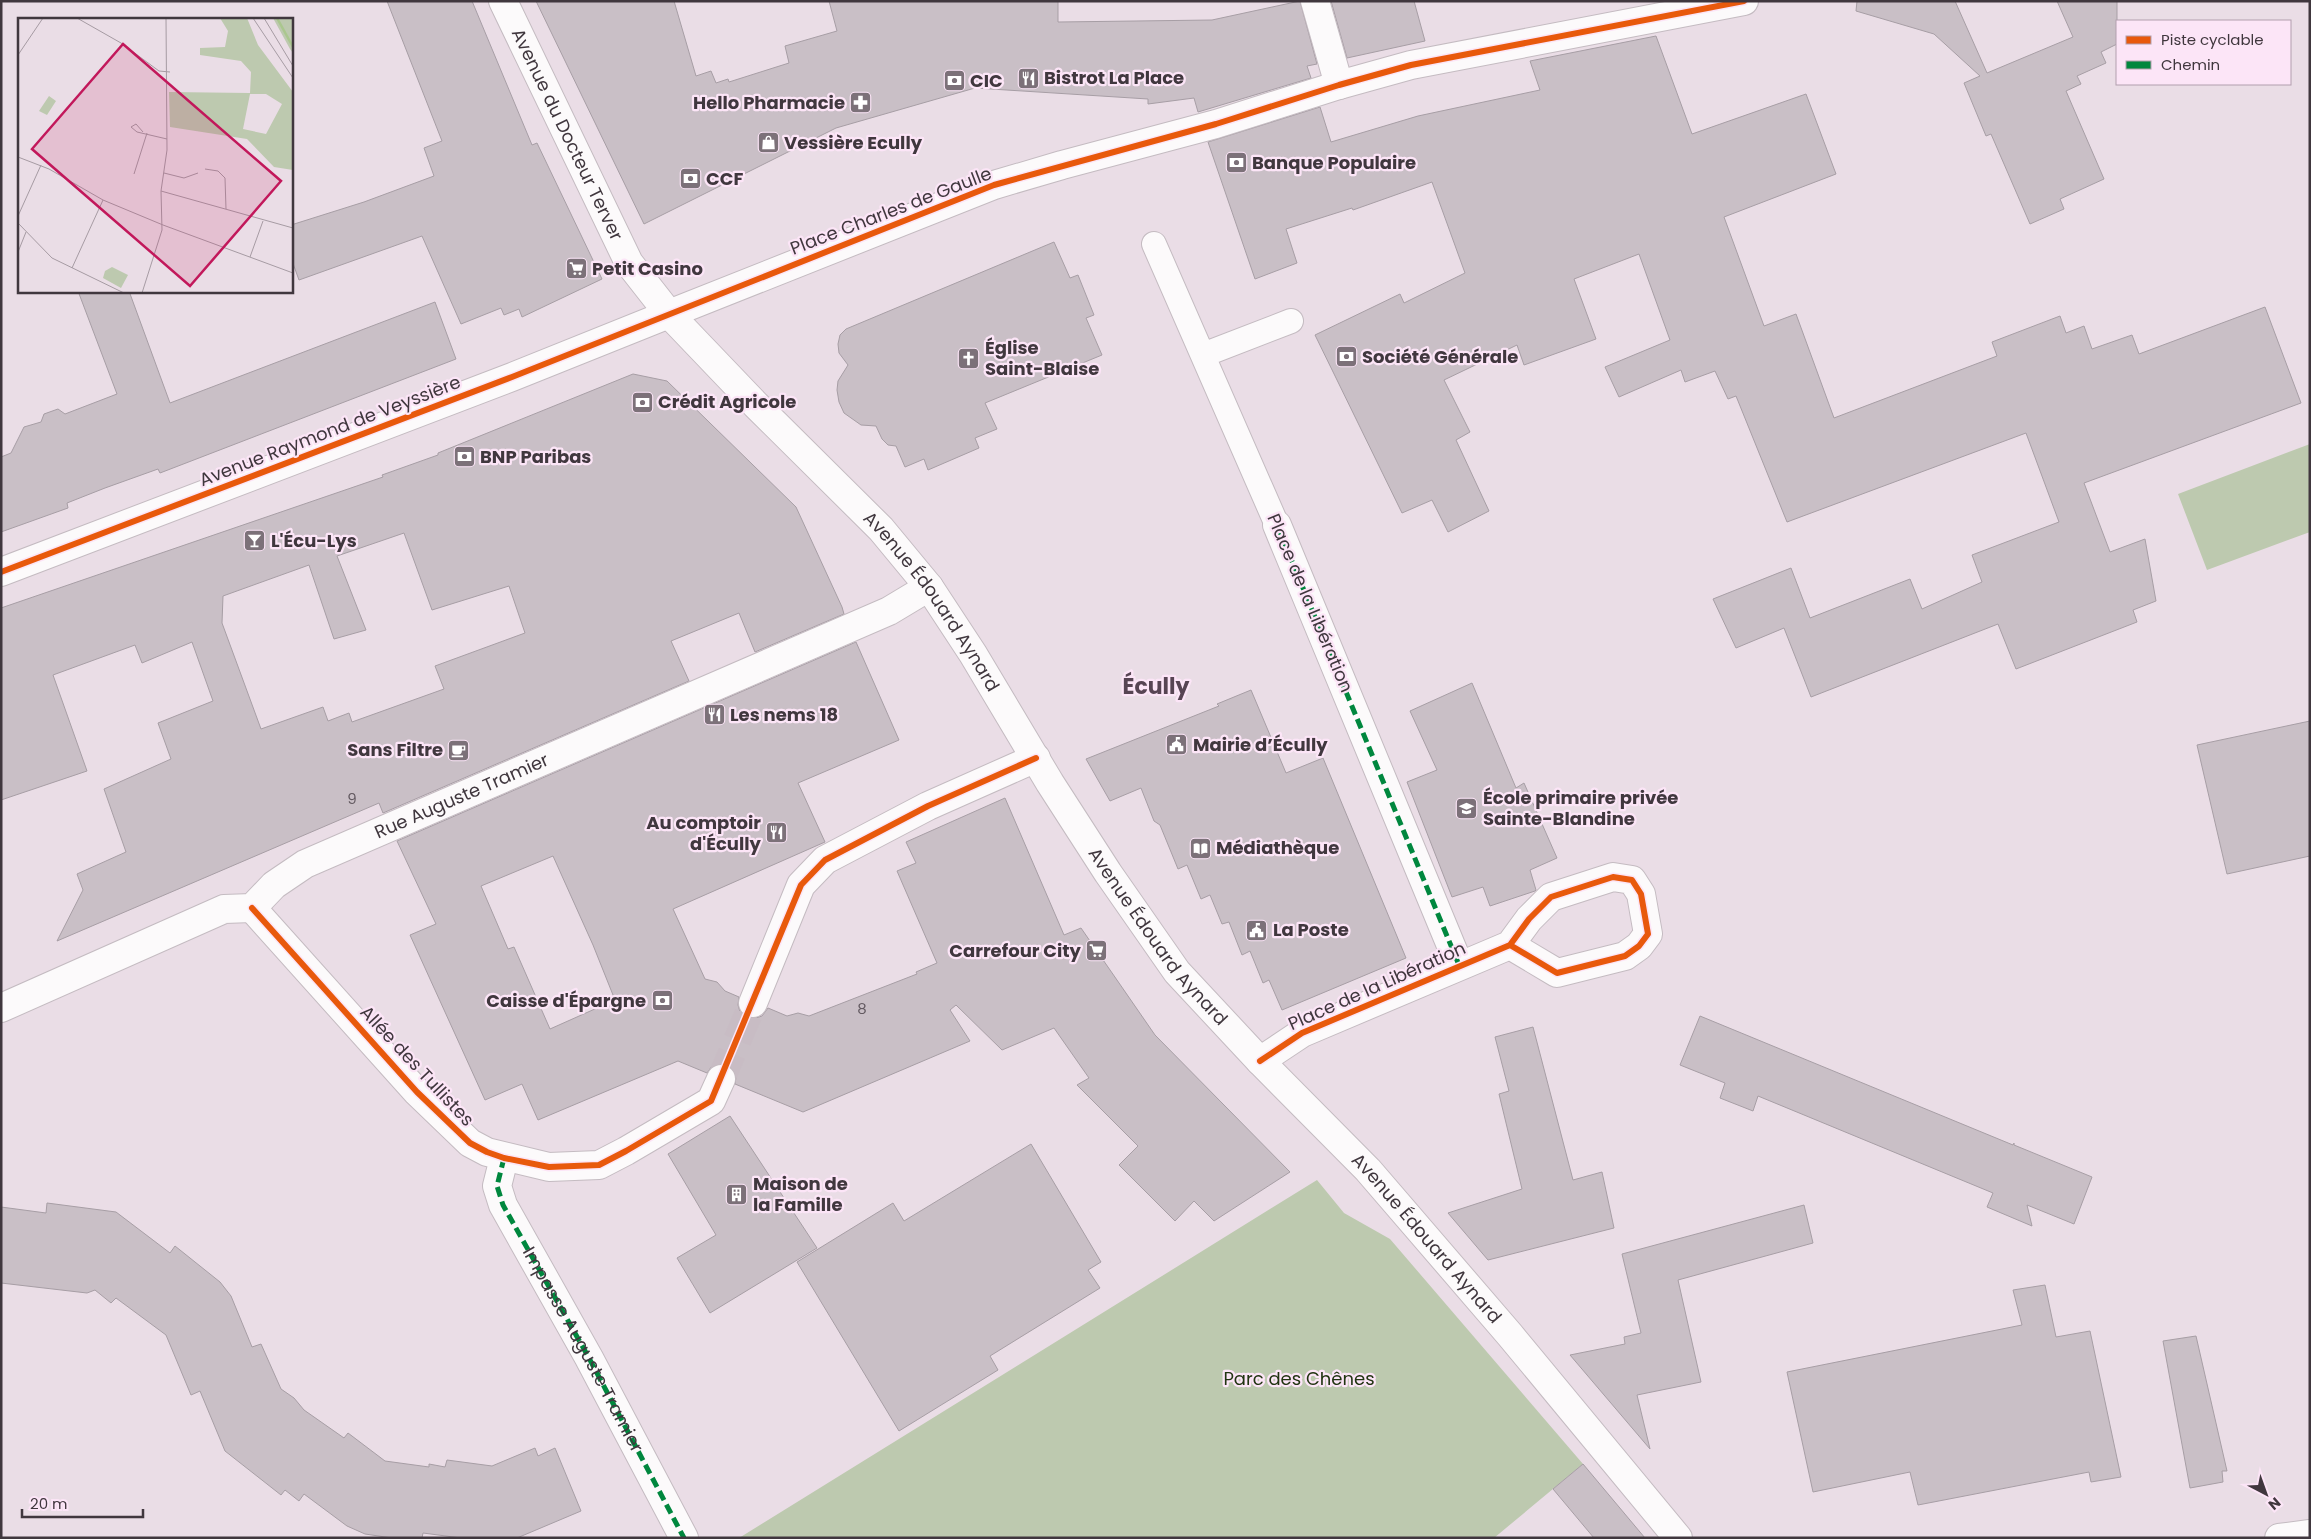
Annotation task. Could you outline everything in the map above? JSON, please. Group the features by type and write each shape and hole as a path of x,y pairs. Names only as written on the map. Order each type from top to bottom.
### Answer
{"street":[{"name":"Avenue du Docteur Terver","path":"503,1 629,263 669,314"},
{"path":"1315,1 1339,85"},
{"name":"Place Charles de Gaulle","path":"669,314 994,185 1216,124 1339,85 1411,65 1744,1"},
{"name":"Avenue Raymond de Veyssière","path":"1,572 512,377 669,314"},
{"name":"Avenue Édouard Aynard","path":"669,314 756,405 881,529 929,587 978,662 1108,873 1176,972 1260,1061 1368,1170 1510,1335 1678,1538"},
{"name":"Place de la Libération","path":"1277,525 1460,965"},
{"name":"Rue Auguste Tramier","path":"252,908 274,885 305,864 880,615 929,587"},
{"path":"753,1003 801,885 825,860 928,806 1036,758"},
{"name":"Place de la Libération","path":"1260,1061 1296,1036 1510,944 1529,919 1551,897 1614,877 1632,880 1641,894 1648,934 1640,946 1625,956 1557,973 1510,944"},
{"path":"1,1008 224,909 252,908"},
{"name":"Allée des Tullistes","path":"252,908 417,1092 470,1143 496,1155 548,1167 599,1165 626,1152 711,1101 720,1080"},
{"name":"Impasse Auguste Tramier","path":"496,1155 498,1186 503,1205 589,1358 684,1538"},
{"path":"2280,1538 2310,1534"}],"lane":[{"name":"Place de la Libération","path":"1154,244 1277,525"},
{"path":"1204,355 1291,321"}],"green space":[{"path":"2310,444 2310,532 2207,570 2178,494"},
{"name":"Parc des Chênes","path":"1317,1180 1344,1213 1390,1239 1583,1464 1494,1538 739,1538"}],"building":[{"path":"387,1 472,1 532,145 537,143 602,279 522,317 519,309 504,315 501,308 461,324 422,236 299,280 292,261 292,225 364,202 434,176 424,148 442,141"},
{"path":"536,1 674,1 696,76 711,71 716,83 728,79 729,82 789,63 785,46 837,31 829,1 1058,1 1058,22 1212,20 1300,1 1317,64 1307,66 1311,78 1198,112 1194,98 1148,104 1148,99 975,88 836,128 644,224"},
{"path":"1331,1 1414,1 1425,41 1347,58"},
{"path":"1857,1 1955,1 1987,73 2073,37 2057,1 2117,1 2116,44 2101,52 2106,63 2077,76 2081,84 2066,91 2104,179 2060,199 2064,209 2030,224 1991,134 1986,136 1964,83 1980,76 1934,34 1856,11"},
{"path":"1656,36 1692,134 1806,94 1836,174 1724,217 1764,326 1796,314 1834,418 1997,356 1992,342 2060,316 2066,333 2084,326 2092,349 2132,335 2139,354 2265,307 2301,403 2084,483 2110,552 2145,539 2156,601 2133,610 2137,622 2016,669 1998,624 1811,697 1784,628 1736,648 1713,599 1791,568 1810,618 1910,579 1922,609 1982,582 1972,555 2059,522 2026,433 1787,522 1736,396 1728,399 1715,371 1685,382 1681,370 1619,397 1605,367 1670,340 1639,254 1574,279 1596,339 1524,365 1517,345 1444,380 1470,432 1456,440 1489,511 1448,532 1432,500 1402,513 1315,335 1400,294 1404,303 1465,273 1432,182 1353,210 1352,208 1286,229 1297,263 1255,279 1208,142 1320,107 1331,142 1418,116 1540,90 1530,61"},
{"name":"Église Saint-Blaise","path":"1054,242 1070,278 1078,275 1094,315 1086,318 1102,355 985,403 997,429 975,438 979,448 928,470 924,459 905,467 896,446 888,445 882,439 876,426 861,425 844,413 839,402 837,390 838,381 848,365 839,353 838,344 840,335 846,329"},
{"path":"78,292 129,292 170,403 435,302 456,359 160,473 158,469 105,488 67,503 68,508 1,532 1,457 11,453 24,427 41,422 44,414 58,409 65,414 117,394"},
{"path":"633,374 667,381 796,507 844,614 755,652 739,613 671,641 689,681 383,813 379,803 57,941 83,890 77,874 126,852 104,789 171,759 158,723 213,701 192,642 142,663 135,645 53,675 87,771 1,800 1,608 383,477 382,475 438,455 438,453","holes":["404,533 432,610 509,586 525,633 435,666 444,689 352,722 349,713 328,721 323,707 261,729 222,623 223,596 309,565 334,639 366,630 337,556"]},
{"path":"856,642 899,740 798,783 825,842 673,909 705,979 717,982 725,991 739,997 738,1005 740,1012 748,1018 762,1016 768,1008 787,1016 798,1013 809,1016 917,974 916,972 937,963 897,871 916,863 906,842 1005,798 1064,935 1081,928 1155,1035 1290,1172 1214,1221 1194,1201 1175,1221 1119,1165 1138,1146 1077,1085 1089,1078 1054,1028 1002,1050 956,1005 950,1010 970,1041 803,1112 735,1084 734,1070 727,1065 720,1063 712,1066 707,1073 678,1061 538,1120 522,1084 485,1100 410,935 436,924 397,841","holes":["553,856 593,945 615,1000 550,1029 514,947 508,949 481,886"]},
{"path":"1472,683 1516,788 1524,783 1557,858 1530,870 1535,891 1490,906 1483,887 1452,897 1407,782 1437,770 1410,711"},
{"path":"1251,690 1286,773 1323,758 1406,958 1282,1010 1269,980 1263,983 1250,951 1242,955 1229,922 1222,924 1210,895 1201,899 1187,865 1178,869 1160,825 1154,821 1141,788 1110,801 1086,759 1219,706 1217,704"},
{"path":"2310,721 2310,856 2227,874 2197,745"},
{"path":"1700,1016 2013,1145 2014,1143 2014,1145 2092,1177 2074,1224 2027,1205 2032,1226 1987,1207 1993,1193 1758,1096 1753,1111 1720,1098 1725,1083 1680,1065"},
{"path":"1533,1027 1573,1180 1602,1172 1614,1228 1488,1260 1448,1213 1522,1189 1499,1094 1509,1091 1495,1037"},
{"name":"Maison de la Famille","path":"730,1116 817,1248 710,1313 677,1258 716,1235 668,1154"},
{"path":"1031,1144 1101,1262 1088,1270 1100,1288 990,1356 998,1370 899,1431 797,1262 893,1203 904,1221"},
{"path":"47,1203 116,1212 170,1253 175,1246 220,1282 231,1296 252,1347 261,1344 281,1389 294,1398 304,1410 344,1438 348,1433 385,1461 429,1467 429,1464 445,1467 447,1460 492,1466 535,1448 538,1456 555,1448 581,1511 517,1538 461,1538 423,1533 422,1538 392,1538 365,1534 347,1526 304,1494 299,1501 285,1490 281,1495 225,1451 200,1391 191,1395 166,1335 116,1298 111,1303 95,1290 87,1293 1,1283 1,1207 46,1213"},
{"path":"1804,1205 1813,1243 1678,1280 1701,1382 1637,1395 1650,1449 1570,1355 1625,1344 1624,1337 1641,1333 1622,1254"},
{"path":"2045,1285 2056,1337 2090,1331 2121,1477 2091,1482 2089,1472 1918,1505 1910,1472 1813,1492 1787,1372 2022,1325 2013,1290"},
{"path":"2196,1336 2227,1471 2222,1471 2223,1482 2190,1488 2163,1341"},
{"path":"1583,1464 1645,1538 1594,1538 1553,1489"}],"tunnel":[{"path":"721,1079 753,1003"}],"marked path":[{"path":"1277,525 1459,965"},
{"path":"504,1158 497,1186 503,1205 589,1358 684,1538"}],"cycle path":[{"path":"1,572 512,377 994,185 1216,124 1339,85 1411,65 1744,1"},
{"path":"252,908 417,1092 470,1143 504,1158 549,1167 599,1165 711,1101 801,885 825,860 928,806 1036,758"},
{"path":"1260,1061 1302,1033 1510,945 1529,919 1551,897 1613,877 1632,880 1641,894 1648,934 1639,946 1625,956 1557,973 1510,945"}],"place":[{"name":"Bistrot La Place","path":"1028,78"},
{"name":"CIC","path":"954,81"},
{"name":"Hello Pharmacie","path":"861,103"},
{"name":"Vessière Ecully","path":"768,143"},
{"name":"Banque Populaire","path":"1236,163"},
{"name":"CCF","path":"690,179"},
{"name":"Petit Casino","path":"576,269"},
{"name":"Société Générale","path":"1346,357"},
{"name":"Église Saint-Blaise","path":"969,358"},
{"name":"Crédit Agricole","path":"642,402"},
{"name":"BNP Paribas","path":"464,457"},
{"name":"L'Écu-Lys","path":"255,541"},
{"name":"Les nems 18","path":"714,715"},
{"name":"Mairie d’Écully","path":"1177,745"},
{"name":"Sans Filtre","path":"459,750"},
{"name":"École primaire privée Sainte-Blandine","path":"1467,808"},
{"name":"Au comptoir d'Écully","path":"777,833"},
{"name":"Médiathèque","path":"1200,848"},
{"name":"La Poste","path":"1257,930"},
{"name":"Carrefour City","path":"1097,951"},
{"name":"Caisse d'Épargne","path":"662,1001"},
{"name":"Maison de la Famille","path":"737,1194"}],"district":[{"name":"Écully","path":"1156,686"}]}
